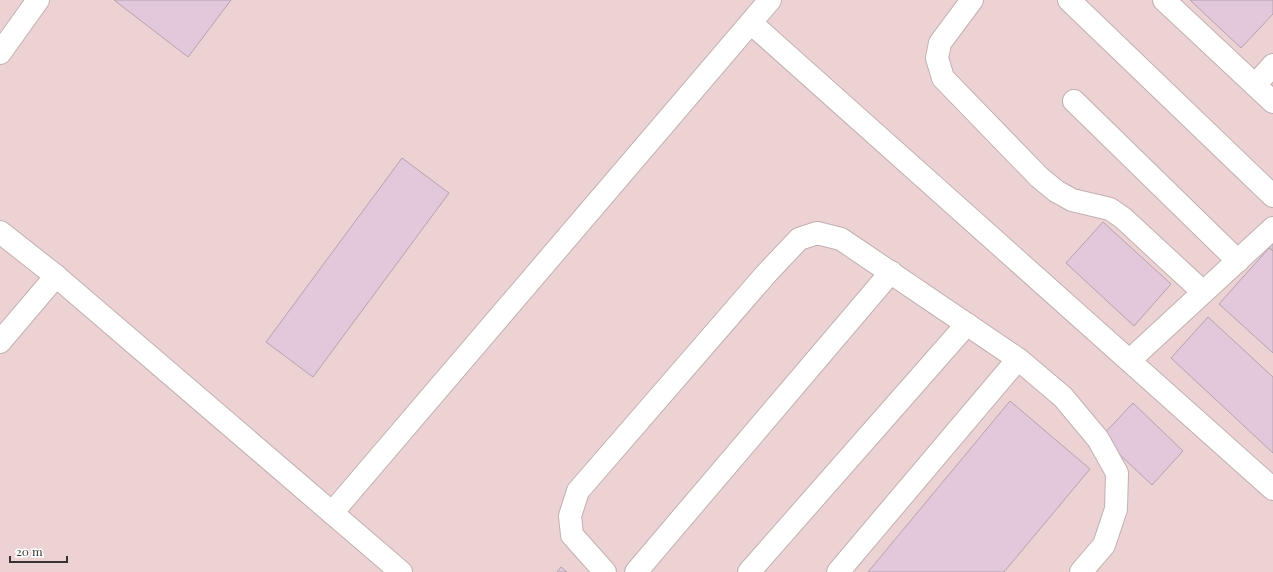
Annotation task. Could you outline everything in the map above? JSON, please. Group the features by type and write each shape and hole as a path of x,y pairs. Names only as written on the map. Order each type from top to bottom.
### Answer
{"street":[{"path":"0,53 38,0"},
{"path":"332,513 770,0"},
{"path":"972,0 940,43 937,58 943,78 1039,177 1056,191 1072,200 1110,209 1123,218 1203,292"},
{"path":"1068,0 1273,196"},
{"path":"1164,0 1273,102"},
{"path":"751,23 1273,489"},
{"path":"1255,84 1273,65"},
{"path":"1074,101 1238,261"},
{"path":"1130,360 1273,228"},
{"path":"0,232 56,276 401,572"},
{"path":"605,572 572,535 570,516 578,491 782,256 798,239 817,233 841,238 1018,359 1063,397 1098,439 1117,473 1116,509 1104,545 1081,572"},
{"path":"636,572 891,272"},
{"path":"0,342 56,276"},
{"path":"750,572 966,324"},
{"path":"838,572 1018,359"}],"shaded area":[{"path":"0,0 1273,0 1273,572 0,572"}],"building":[{"path":"114,0 231,0 188,57"},
{"path":"1190,0 1273,0 1273,14 1241,48"},
{"path":"402,158 449,193 313,377 266,342"},
{"path":"1103,222 1171,284 1134,326 1066,263"},
{"path":"1273,244 1273,251 1269,248"},
{"path":"1269,248 1273,251 1273,353 1219,304"},
{"path":"1208,317 1273,377 1273,453 1171,358"},
{"path":"1010,401 1090,469 1004,572 868,572"},
{"path":"1133,403 1183,451 1152,485 1101,437"},
{"path":"561,567 567,572 557,572"}]}
